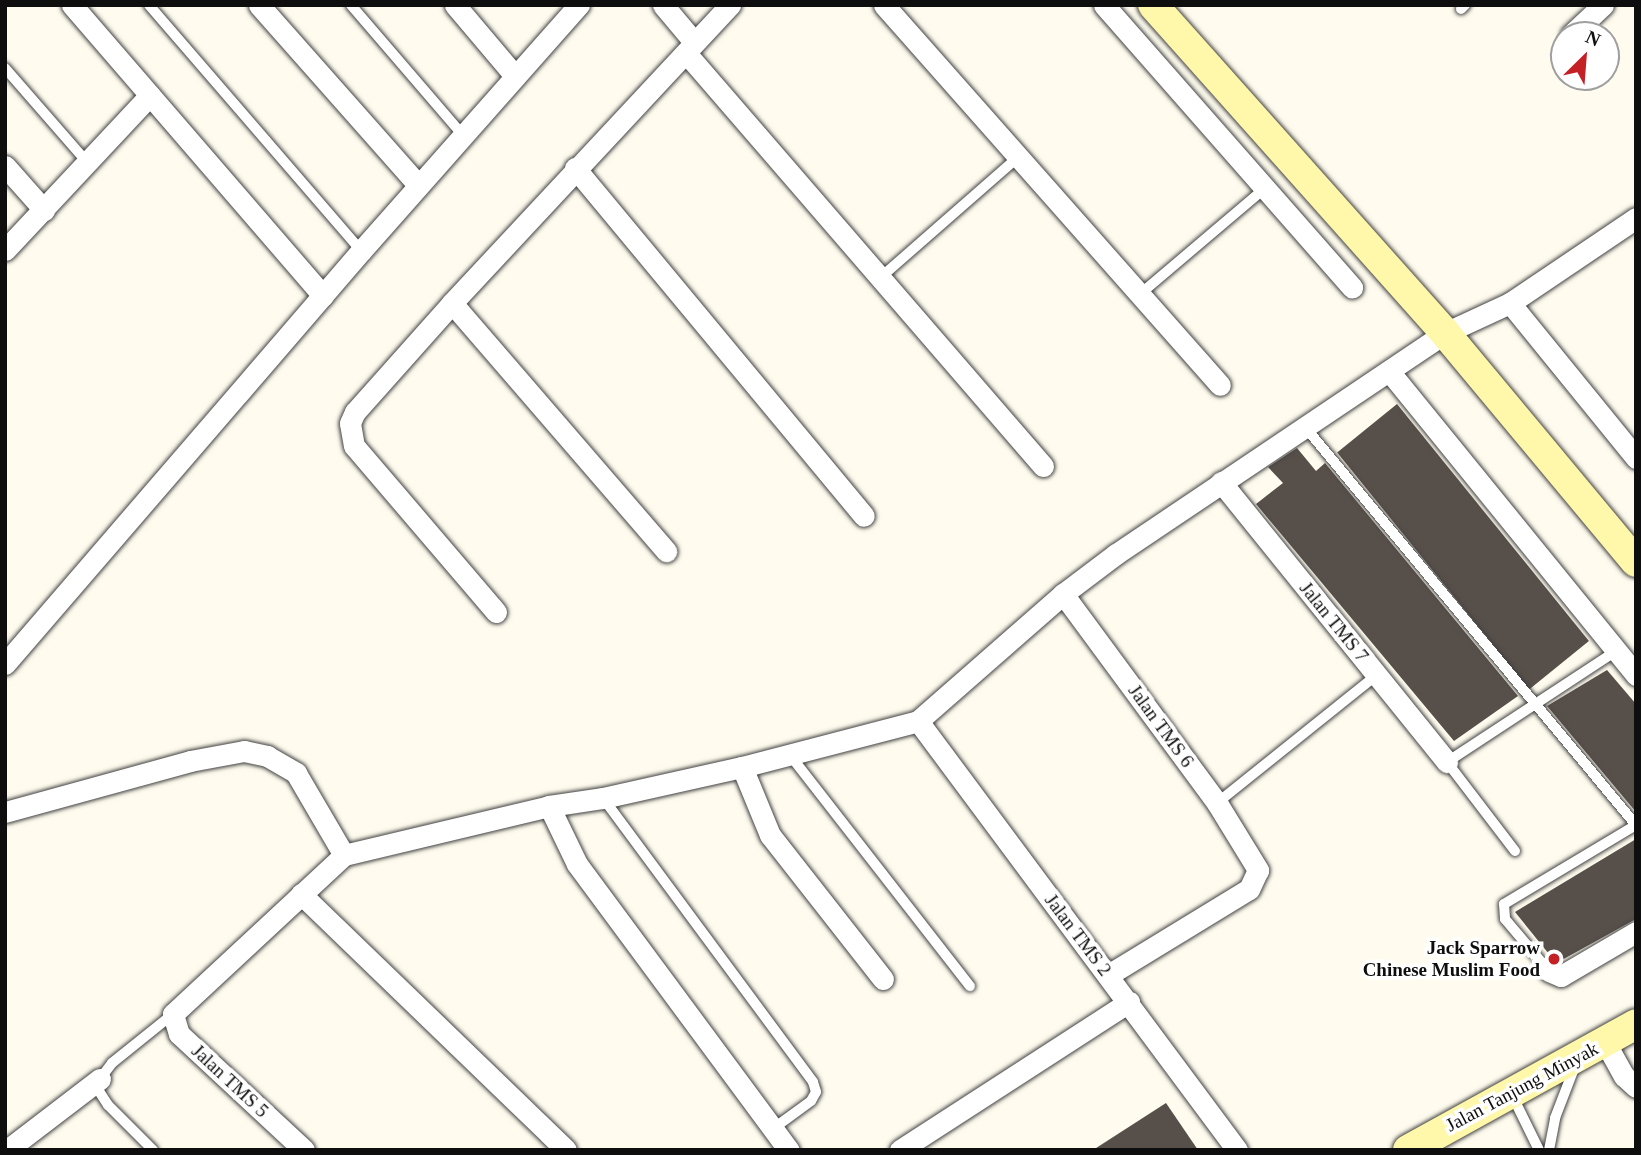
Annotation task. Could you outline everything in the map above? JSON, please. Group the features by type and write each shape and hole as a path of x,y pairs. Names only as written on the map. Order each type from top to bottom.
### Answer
{"street":[{"path":"72,5 323,296"},
{"path":"259,5 418,186"},
{"path":"455,5 515,76"},
{"path":"496,612 354,446 350,432 355,412 575,168 730,5"},
{"path":"884,5 1220,386"},
{"path":"1104,5 1352,287"},
{"path":"1153,5 1446,333 1636,562"},
{"path":"1586,21 1603,5"},
{"path":"667,11 690,47 880,278 1043,466"},
{"path":"5,664 569,12"},
{"path":"5,250 150,95"},
{"path":"5,166 44,210"},
{"path":"575,168 864,516"},
{"path":"176,1010 344,855 549,806 603,798 742,767 918,721 1063,594 1221,482 1446,333 1510,303 1636,218"},
{"path":"452,303 666,551"},
{"path":"1510,303 1628,433 1636,458"},
{"path":"1389,370 1636,676"},
{"name":"Jalan TMS 7","path":"1221,482 1447,762"},
{"name":"Jalan TMS 6","path":"1063,594 1217,803 1258,870 1249,889 1108,975"},
{"name":"Jalan TMS 2","path":"918,721 1237,1150"},
{"path":"5,812 190,761 244,751 267,756 296,774 344,855"},
{"path":"742,767 770,835 883,979"},
{"path":"549,806 577,864 789,1150"},
{"path":"301,894 566,1150"},
{"path":"1549,971 1560,976 1636,932"},
{"path":"900,1150 1129,1002"},
{"name":"Jalan TMS 5","path":"176,1010 179,1034 304,1150"},
{"name":"Jalan Tanjung Minyak","path":"1408,1150 1636,1024"},
{"path":"1592,1049 1636,1087"},
{"path":"10,1149 100,1079"}],"lane":[{"path":"149,5 361,251"},
{"path":"351,5 463,135"},
{"path":"5,68 86,161"},
{"path":"880,278 1018,157"},
{"path":"1139,295 1265,188"},
{"path":"1305,427 1636,825 1504,904 1505,919 1549,971"},
{"path":"1515,851 1447,762 1616,651"},
{"path":"1217,803 1377,675"},
{"path":"790,755 970,986"},
{"path":"603,798 813,1082 816,1092 811,1101 774,1129"},
{"path":"153,1150 108,1105 99,1091 100,1079 112,1063 176,1010"},
{"path":"1549,1150 1555,1118 1592,1049"},
{"path":"1510,1092 1539,1150"}],"building":[{"path":"1397,404 1589,641 1529,689 1337,452"},
{"path":"1297,448 1316,471 1325,463 1518,696 1454,741 1256,504 1283,483 1268,467"},
{"path":"1607,670 1636,704 1636,812 1547,706"},
{"path":"1636,839 1636,919 1560,961 1553,959 1515,912"},
{"path":"1166,1103 1198,1150 1093,1150"}],"place":[{"name":"Jack Sparrow Chinese Muslim Food","path":"1554,959"}]}
